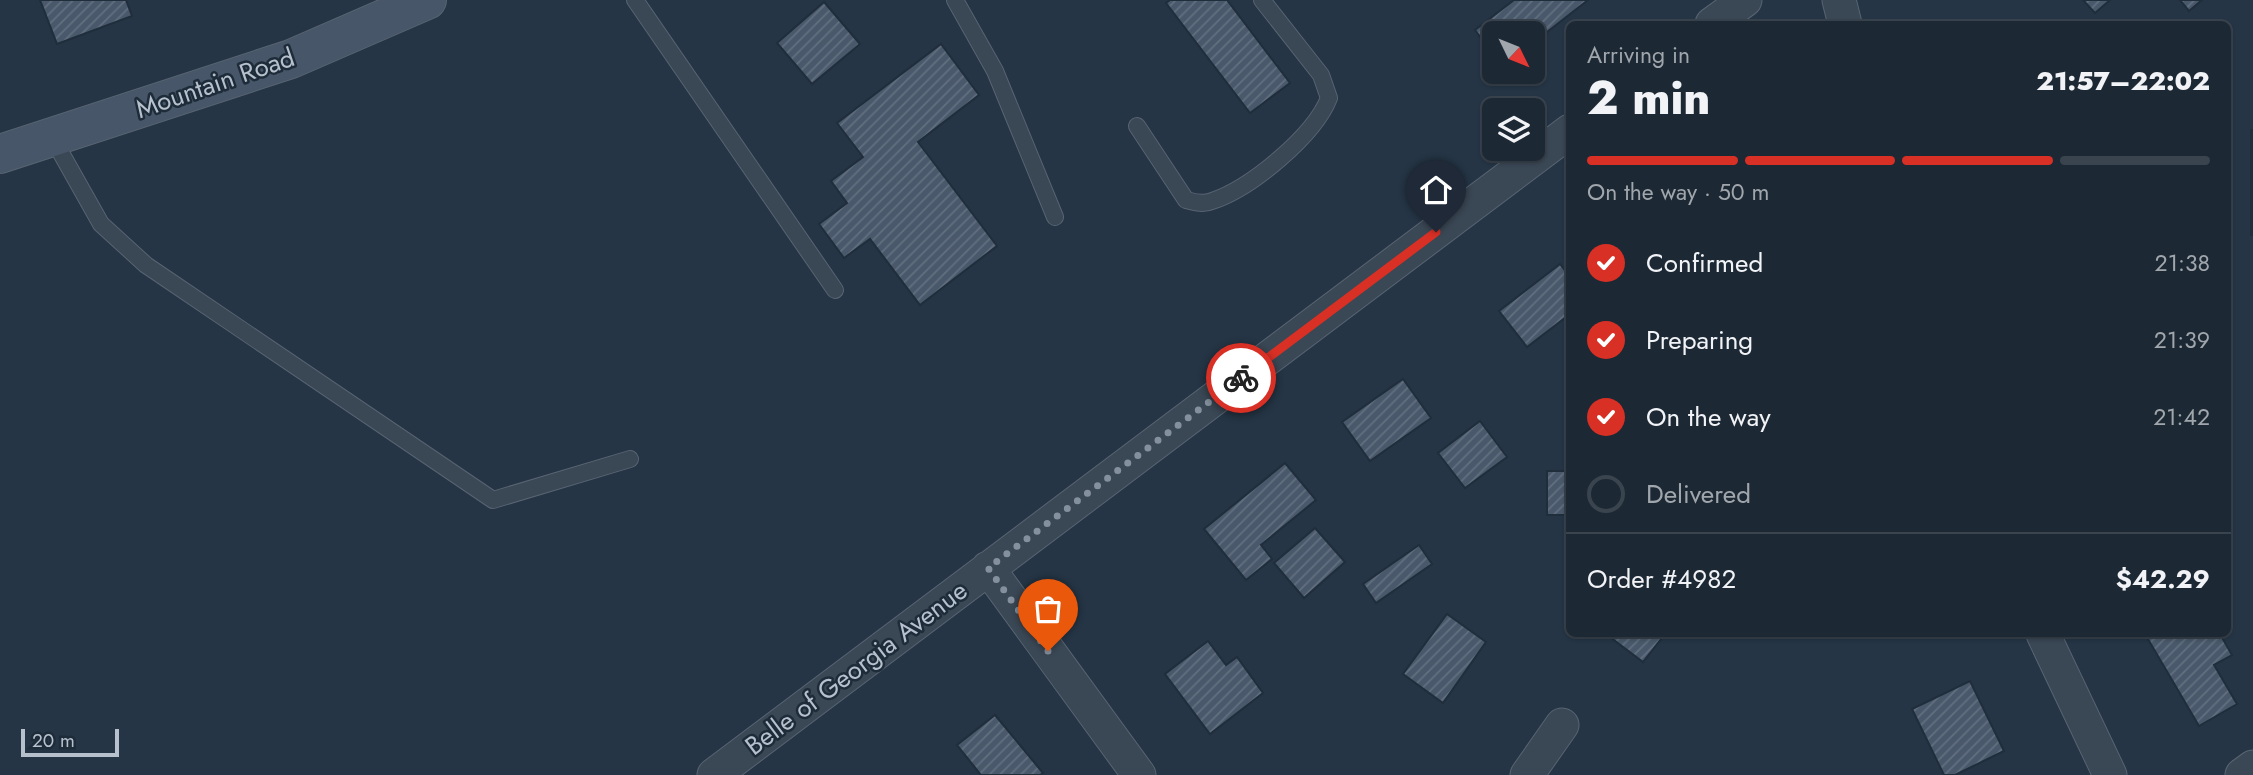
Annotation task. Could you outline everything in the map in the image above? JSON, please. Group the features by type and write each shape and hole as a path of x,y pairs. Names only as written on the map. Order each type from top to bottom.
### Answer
{"main road":[{"name":"Mountain Road","path":"0,154 291,59 426,0"}],"street":[{"path":"1716,21 1745,0"},
{"path":"1839,0 1844,21"},
{"name":"Belle of Georgia Avenue","path":"713,775 1566,134"},
{"path":"988,568 1139,775"},
{"path":"2044,637 2110,775"},
{"path":"1527,775 1562,724"},
{"path":"2242,775 2253,767"}],"lane":[{"path":"635,0 835,290"},
{"path":"956,0 995,71 1055,216"},
{"path":"1137,126 1186,200 1197,203 1211,202 1246,183 1297,145 1324,111 1329,98 1321,75 1262,0"},
{"path":"52,137 102,224 146,265 493,500 630,459"}],"building":[{"path":"40,0 126,0 132,16 57,44"},
{"path":"1170,0 1227,0 1290,83 1250,113 1166,3"},
{"path":"1514,0 1588,0 1545,34 1545,21 1487,21"},
{"path":"2083,0 2110,0 2095,13"},
{"path":"2180,0 2202,0 2189,11"},
{"path":"824,2 860,44 812,84 777,43"},
{"path":"1482,25 1482,40 1475,30"},
{"path":"941,44 979,95 918,142 997,246 920,305 870,239 844,258 819,224 847,203 831,181 863,157 837,123"},
{"path":"2253,130 2253,235 2251,235"},
{"path":"1560,264 1566,272 1566,317 1527,347 1499,311"},
{"path":"1403,379 1431,418 1370,461 1342,422"},
{"path":"1480,421 1507,457 1465,488 1438,453"},
{"path":"1285,463 1316,500 1261,545 1272,559 1246,580 1204,529"},
{"path":"1547,471 1566,471 1566,515 1547,515"},
{"path":"1315,528 1345,562 1304,598 1274,563"},
{"path":"1419,545 1432,564 1376,603 1363,584"},
{"path":"1447,614 1486,642 1443,703 1403,674"},
{"path":"1610,637 1663,637 1643,662"},
{"path":"2147,637 2222,637 2232,655 2214,665 2237,704 2199,726"},
{"path":"1208,641 1226,665 1237,657 1263,693 1210,734 1165,674"},
{"path":"1970,681 2004,751 1955,775 1944,775 1912,709"},
{"path":"995,715 1043,773 981,775 957,745"}],"way so far":[{"path":"1048,651 988,568 1241,378"}],"route":[{"path":"1241,378 1436,232"}]}
